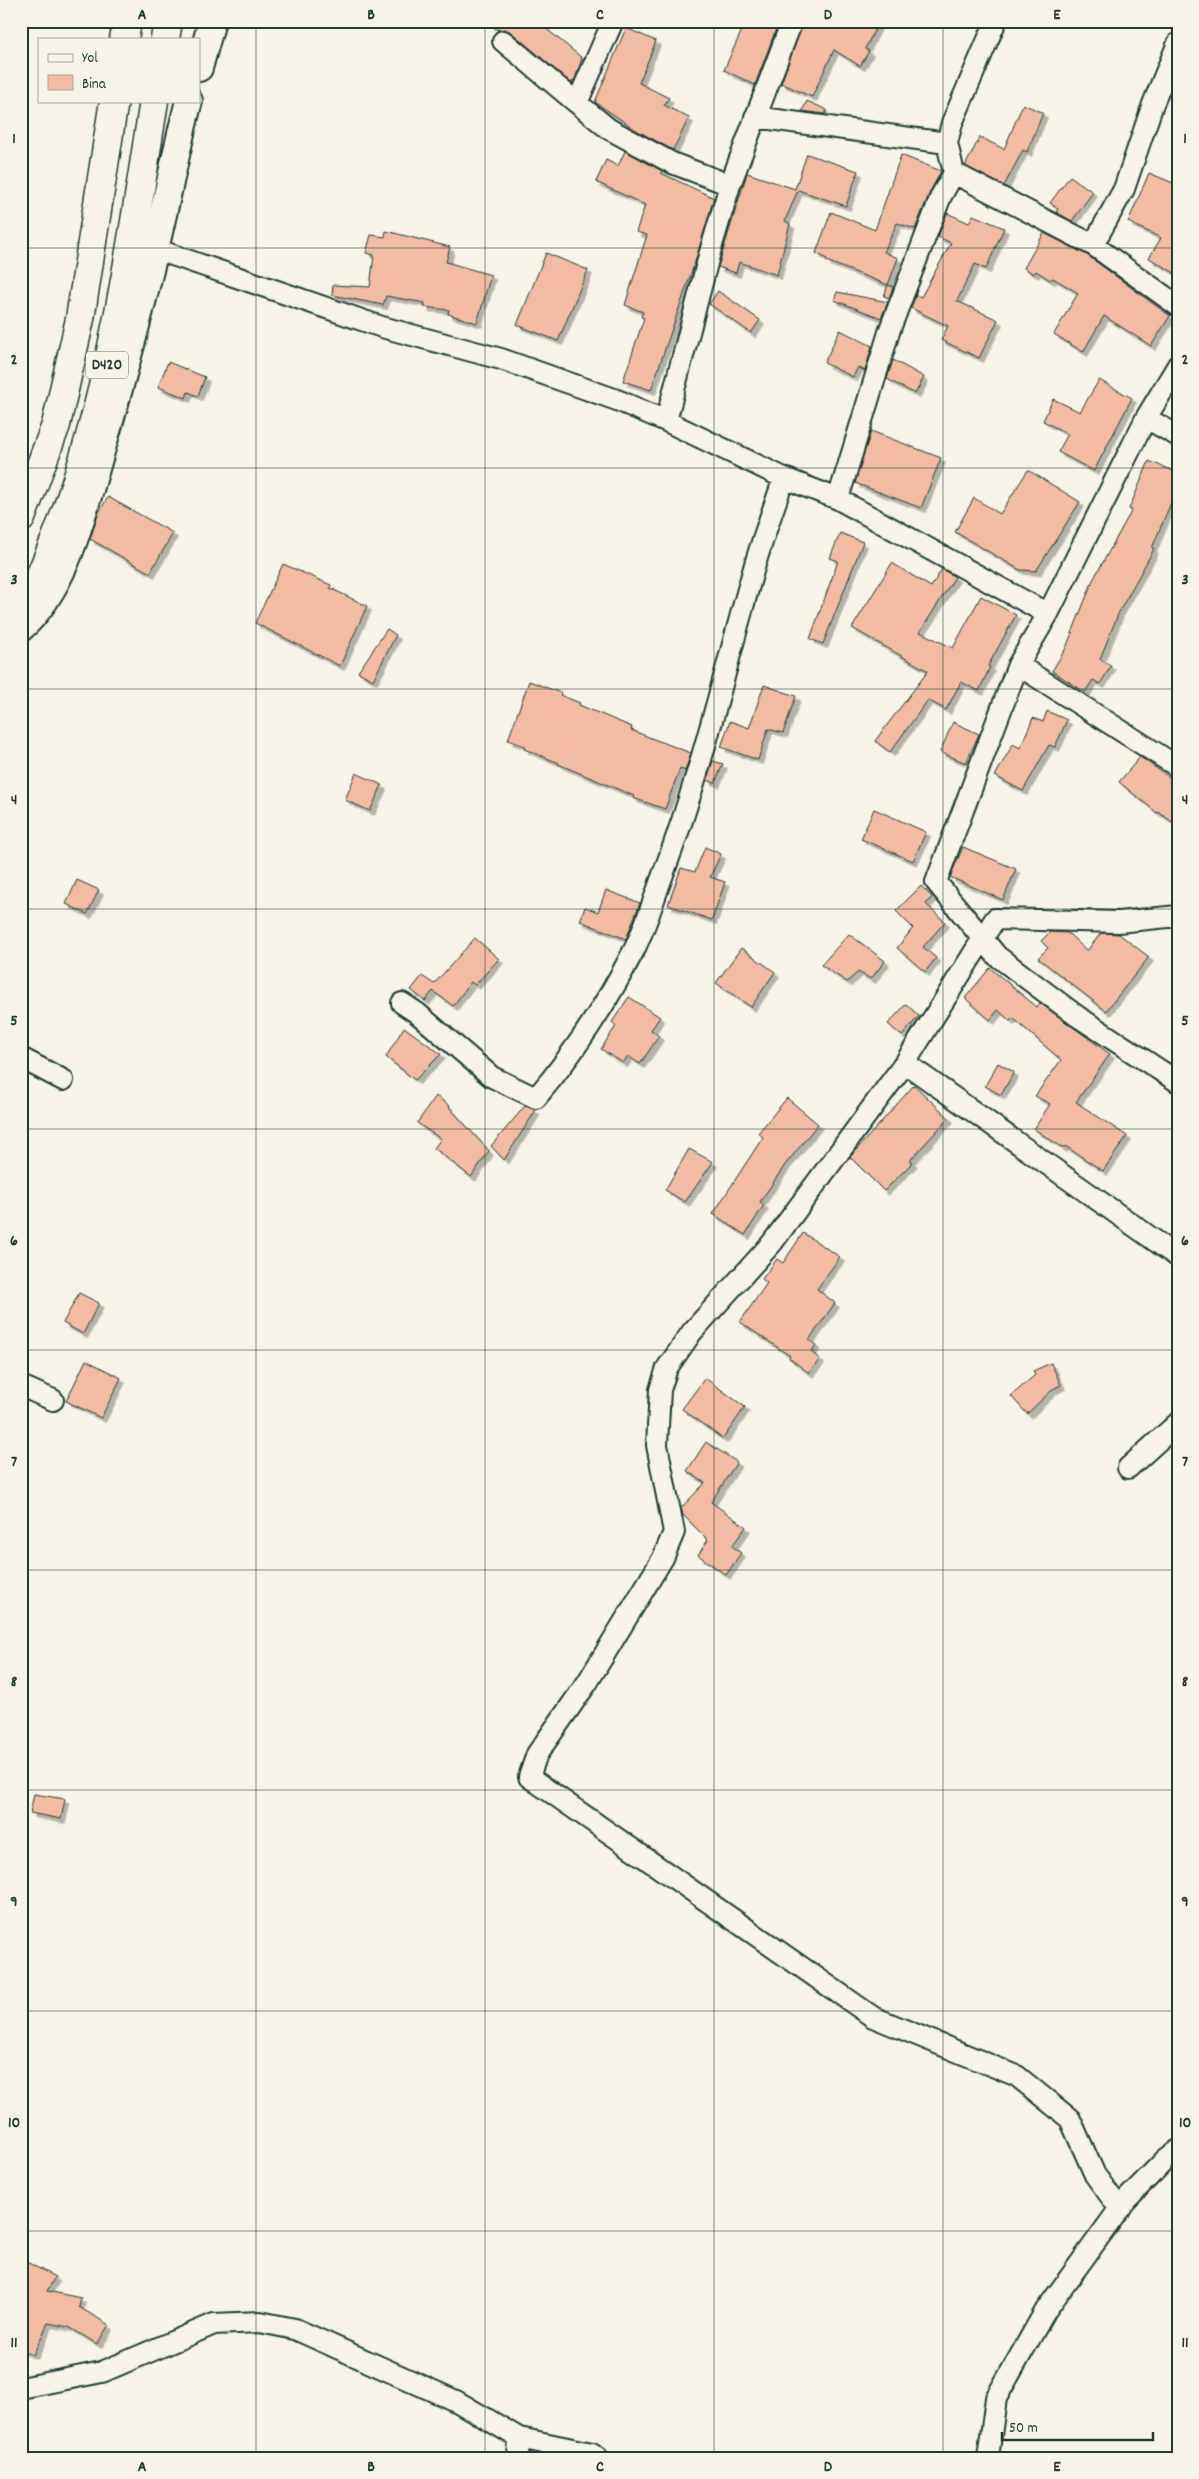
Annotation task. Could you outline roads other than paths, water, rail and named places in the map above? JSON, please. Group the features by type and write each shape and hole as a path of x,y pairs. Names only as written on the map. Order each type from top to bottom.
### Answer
{"highway":[{"path":"124,38 127,21"},
{"path":"164,38 168,21"},
{"name":"D420","path":"21,518 58,416 80,318 114,102"},
{"name":"D420","path":"21,619 58,535 84,457 107,364 129,255 154,102"}],"main road":[{"path":"200,64 212,21"},
{"path":"21,628 34,618 49,596 77,533 111,418 155,249 190,102"}],"street":[{"path":"577,103 613,21"},
{"path":"666,421 710,252 730,186 792,21"},
{"path":"838,499 890,329 941,196 954,173 947,143 952,124 996,21"},
{"path":"503,41 609,129 672,163 730,186"},
{"path":"1093,245 1124,189 1153,104 1178,43"},
{"path":"756,117 947,143"},
{"path":"954,173 1093,245 1178,306"},
{"path":"155,249 382,327 501,359 666,421 784,478 838,499 1048,614"},
{"path":"1178,365 1146,418 1048,614 1018,665 936,882 997,956 1077,1016 1178,1082"},
{"path":"1146,418 1178,436"},
{"path":"402,1003 417,1012 492,1077 536,1098 591,1027 634,948 683,820 721,693 752,573 784,478"},
{"path":"1018,665 1178,767"},
{"path":"1120,2209 1095,2176 1070,2119 1018,2076 873,2017 529,1777 537,1754 587,1683 663,1558 674,1532 657,1444 660,1390 667,1368 692,1332 772,1243 906,1063 995,919 1118,922 1178,916"},
{"path":"21,1058 63,1080"},
{"path":"906,1063 1178,1257"},
{"path":"21,1386 53,1400"},
{"path":"1128,1468 1178,1423"},
{"path":"988,2458 996,2398 1046,2310 1120,2209 1166,2159 1178,2150"},
{"path":"21,2388 102,2372 214,2324 260,2322 295,2329 449,2398 518,2448 592,2453 598,2458"}]}
